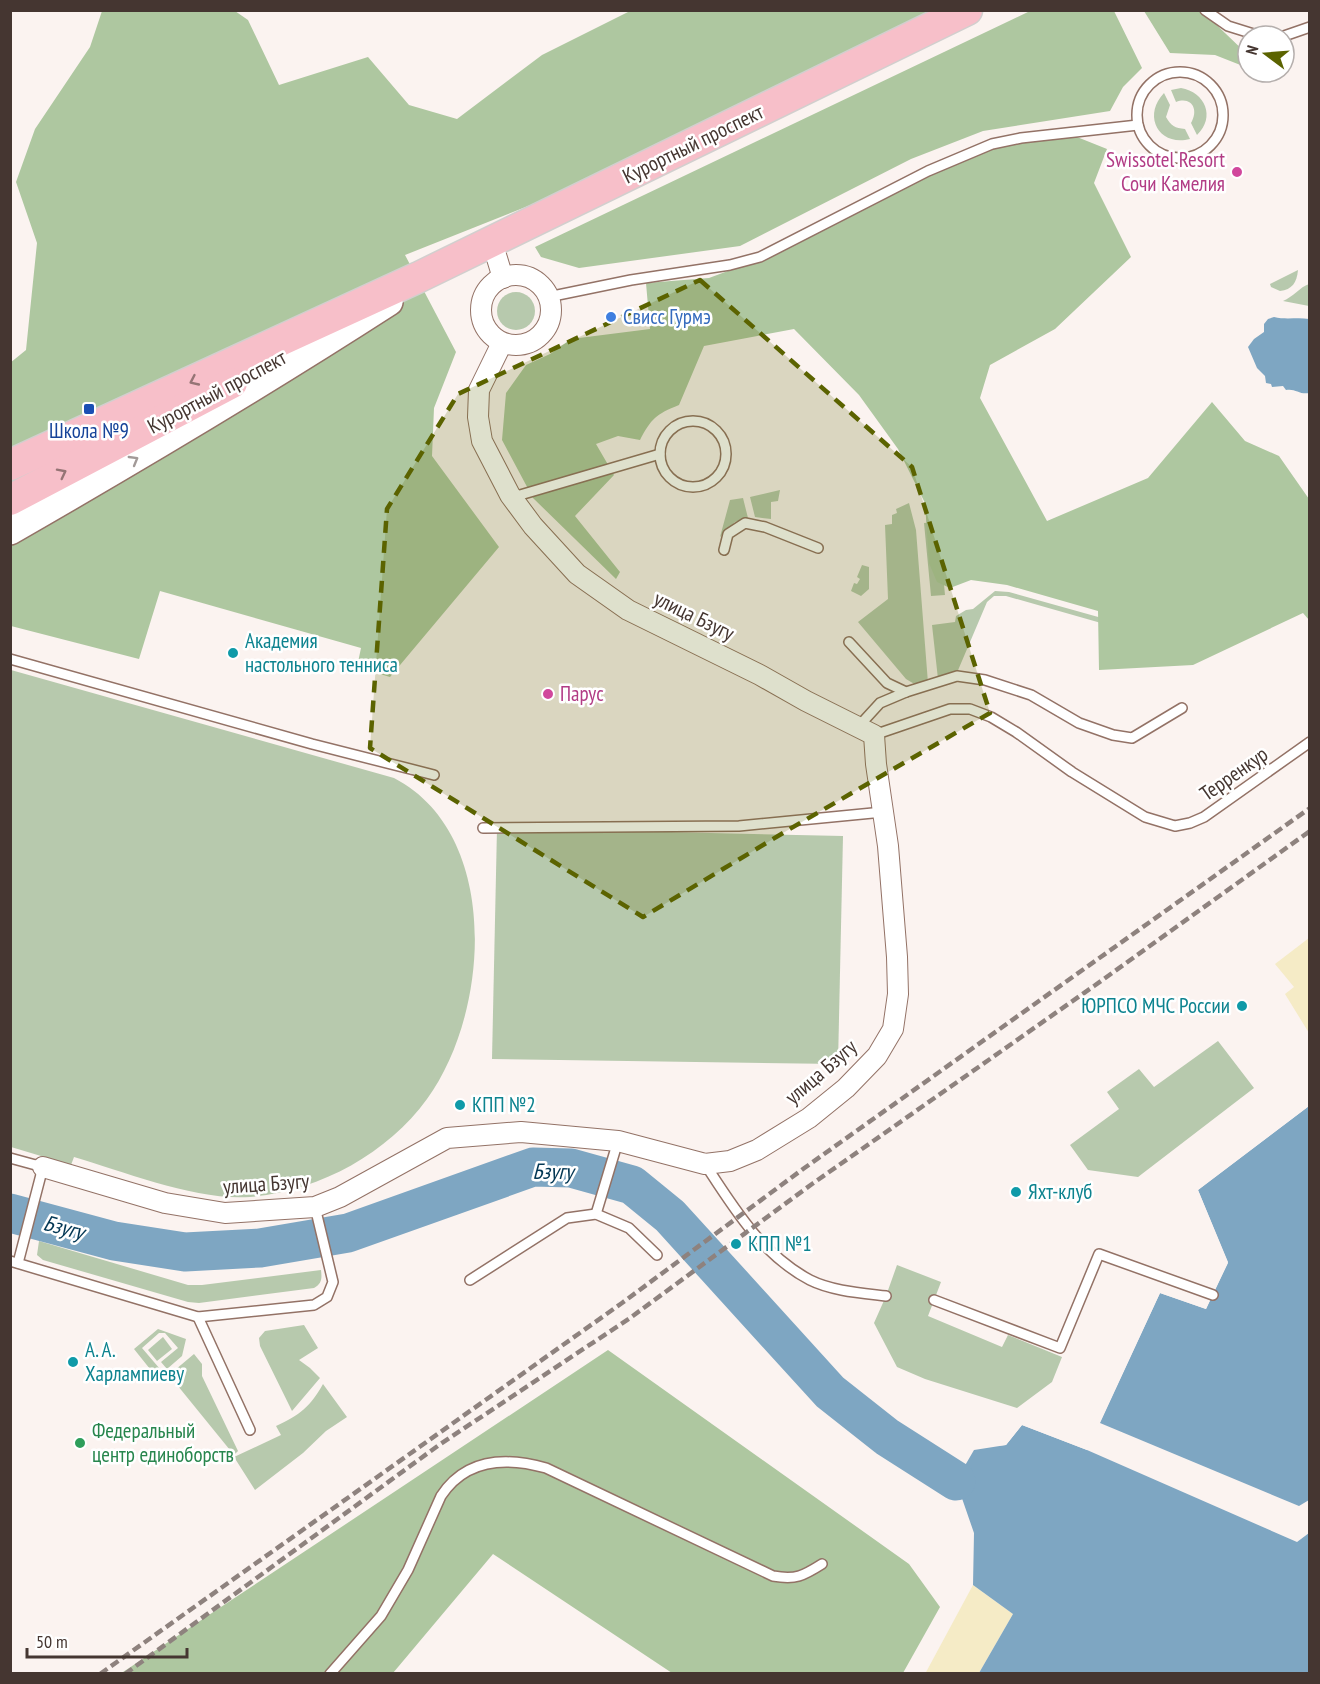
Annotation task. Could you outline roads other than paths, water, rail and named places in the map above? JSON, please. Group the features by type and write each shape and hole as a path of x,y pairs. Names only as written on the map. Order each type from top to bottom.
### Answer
{"main road":[{"name":"Курортный проспект","path":"10,500 492,242 967,10"},
{"name":"Курортный проспект","path":"10,465 410,285"},
{"path":"10,531 275,376 410,285"}],"street":[{"path":"492,242 502,278"},
{"path":"521,275 530,278 544,289 548,297 551,315 544,332 537,338 520,345 502,343 488,332 481,315 481,306 488,289 502,278 521,275"},
{"name":"улица Бзугу","path":"43,1167 165,1203 225,1213 315,1207 340,1197 447,1138 521,1132 705,1164 730,1161 757,1150 809,1118 846,1088 877,1056 892,1029 898,994 897,957 883,812 876,764 866,731 760,675 628,610 577,574 533,526 510,495 482,441 478,417 479,390 502,343"}],"lane":[{"path":"1205,10 1228,26 1236,28"},
{"path":"1172,72 1186,72 1200,76 1219,97 1222,124 1216,138 1207,149 1194,156 1180,158 1166,156 1153,149 1143,138 1138,125 1137,111 1144,91 1156,79 1172,72"},
{"path":"548,297 631,280 730,266 760,257 928,171 993,144 1021,138 1138,125"},
{"path":"689,421 700,421 711,425 719,433 726,453 720,474 702,486 692,487 681,485 664,472 660,454 663,440 669,430 689,421"},
{"path":"510,495 520,495 660,454"},
{"path":"724,549 728,534 745,524 765,527 818,548"},
{"path":"849,642 887,683 906,692"},
{"path":"10,658 312,744 434,775"},
{"path":"866,731 880,703 957,676 985,680 1031,695 1079,723 1113,735 1132,738 1182,708"},
{"name":"Терренкур","path":"866,731 950,709 970,709 991,717 1016,732 1072,772 1145,817 1175,826 1204,817 1310,742"},
{"path":"483,828 739,826 883,812"},
{"path":"596,1214 617,1148"},
{"path":"10,1158 43,1167 23,1242 14,1262 198,1317 314,1305 327,1297 333,1282 315,1207"},
{"path":"705,1164 736,1212 764,1245 784,1264 811,1280 846,1291 886,1296"},
{"path":"470,1280 567,1218 596,1214 629,1227 657,1255"},
{"path":"934,1300 1060,1348 1099,1254 1213,1295"},
{"path":"198,1317 250,1430"},
{"path":"330,1674 381,1616 408,1570 441,1496 448,1486 470,1468 496,1462 527,1462 546,1468 773,1576 788,1579 804,1576 822,1564"}],"water":[{"path":"1274,317 1309,319 1309,393 1286,390 1283,386 1272,387 1271,384 1266,383 1265,376 1257,368 1248,347 1264,332 1264,324 1268,319"},
{"path":"1309,1106 1309,1673 979,1673 1013,1614 973,1585 974,1533 956,1481 974,1450 1006,1445 1022,1425 1087,1450 1160,1293 1206,1309 1228,1263 1198,1190"}],"waterway":[{"name":"Бзугу","path":"10,1213 114,1241 185,1252 260,1248 348,1233 533,1167 571,1168 632,1185 670,1216 830,1392 887,1437 956,1481"}],"railway":[{"path":"100,1674 622,1303 803,1169 1310,808"},
{"path":"125,1674 439,1445 630,1318 812,1184 1310,831"}],"place":[{"name":"Swissotel Resort Сочи Камелия","path":"1237,172"},
{"name":"Свисс Гурмэ","path":"611,317"},
{"name":"Школа №9","path":"89,409"},
{"name":"Академия настольного тенниса","path":"233,653"},
{"name":"Парус","path":"548,694"},
{"name":"ЮРПСО МЧС России","path":"1242,1006"},
{"name":"КПП №2","path":"460,1105"},
{"name":"Яхт-клуб","path":"1016,1192"},
{"name":"КПП №1","path":"736,1244"},
{"name":"А. А. Харлампиеву","path":"73,1362"},
{"name":"Федеральный центр единоборств","path":"80,1443"}]}
